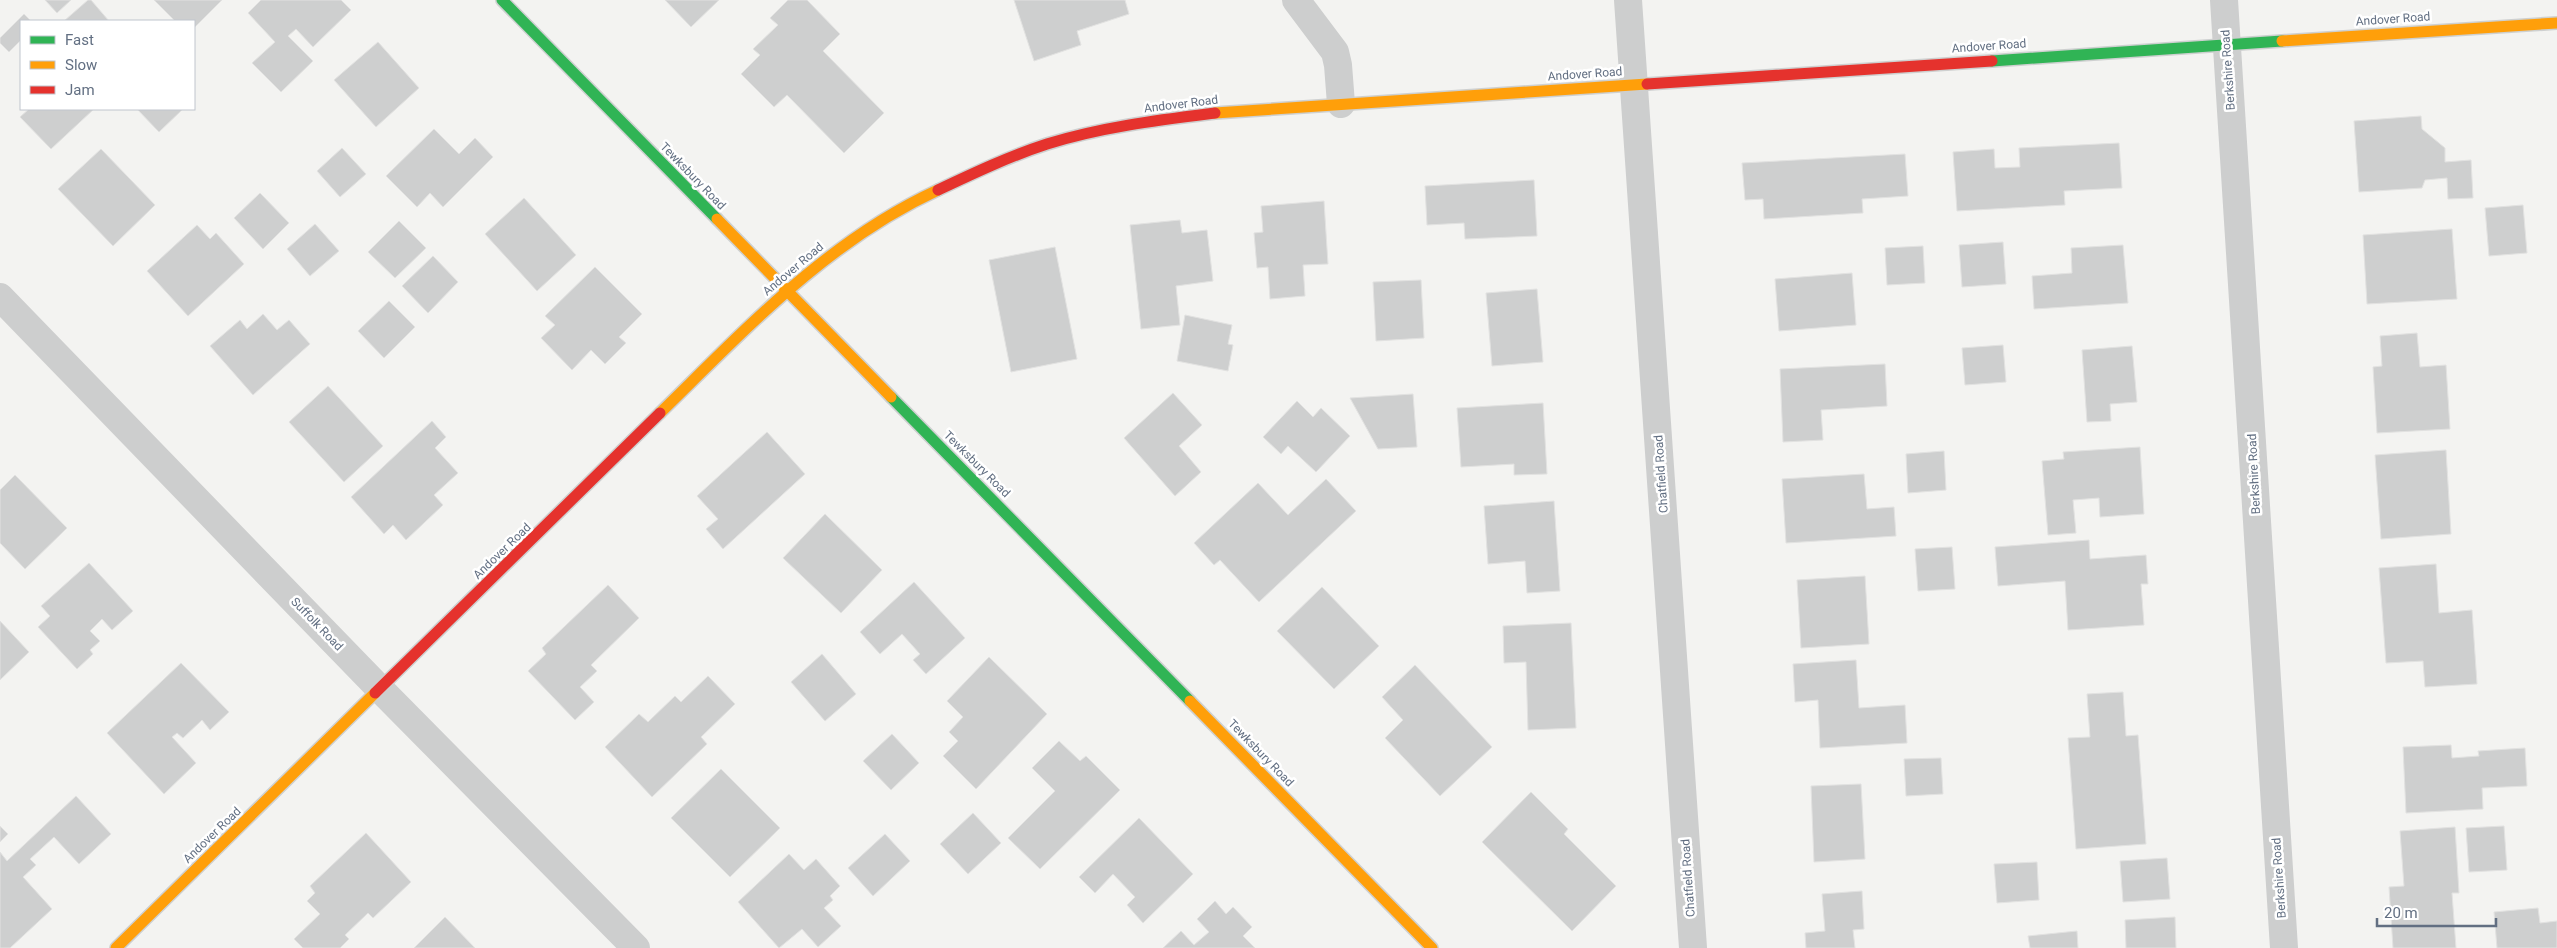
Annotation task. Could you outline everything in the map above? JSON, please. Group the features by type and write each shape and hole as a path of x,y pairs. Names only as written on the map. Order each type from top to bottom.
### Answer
{"street":[{"name":"Tewksbury Road","path":"502,0 1432,948"},
{"path":"1296,0 1335,52 1338,64 1340,104"},
{"name":"Chatfield Road","path":"1628,0 1693,948"},
{"name":"Berkshire Road","path":"2224,0 2284,948"},
{"name":"Andover Road","path":"116,948 786,290 844,244 922,197 996,163 1048,144 1147,121 1235,111 2227,43 2557,23"},
{"name":"Suffolk Road","path":"0,297 380,689 636,948"}],"building":[{"path":"45,0 71,0 57,13"},
{"path":"88,0 91,0 108,20 65,20"},
{"path":"154,0 222,0 195,27 195,20 174,20"},
{"path":"261,0 341,0 351,10 313,47 296,29 288,36 313,61 281,92 252,63 275,42 248,13"},
{"path":"665,0 719,0 691,27"},
{"path":"788,0 807,0 840,34 823,51 884,113 844,153 787,95 774,107 741,74 760,55 753,49 778,25 770,18"},
{"path":"1014,0 1125,0 1129,14 1077,31 1081,45 1034,61"},
{"path":"24,14 30,20 20,20 20,41 9,52 0,43 0,38"},
{"path":"378,42 419,88 376,127 334,80"},
{"path":"28,110 93,110 51,149 20,117"},
{"path":"138,110 182,110 159,132"},
{"path":"2421,116 2422,129 2445,148 2445,162 2471,160 2473,198 2448,199 2447,178 2425,180 2422,188 2359,192 2354,121"},
{"path":"434,129 459,154 475,138 493,157 443,207 430,193 417,207 386,176"},
{"path":"2119,143 2122,188 2064,191 2065,205 1957,211 1953,152 1994,149 1995,168 2020,167 2019,148"},
{"path":"342,148 366,174 340,197 317,171"},
{"path":"101,149 155,205 113,246 58,189"},
{"path":"1905,154 1908,196 1862,199 1863,213 1764,219 1763,199 1745,200 1742,163"},
{"path":"1534,180 1537,236 1465,239 1464,223 1427,225 1425,186"},
{"path":"260,193 289,223 263,249 234,218"},
{"path":"524,198 576,255 537,291 485,234"},
{"path":"1324,201 1328,264 1303,265 1305,296 1270,299 1268,267 1257,268 1254,233 1263,232 1261,206"},
{"path":"2523,205 2527,253 2489,256 2485,208"},
{"path":"1180,220 1182,233 1207,230 1213,281 1176,286 1180,325 1141,329 1130,225"},
{"path":"399,221 426,248 395,278 368,252"},
{"path":"315,224 339,251 310,276 287,249"},
{"path":"197,225 210,239 216,233 244,264 188,316 147,271"},
{"path":"2452,229 2457,299 2367,304 2363,235"},
{"path":"2003,242 2006,284 1962,287 1959,245"},
{"path":"2123,245 2128,303 2034,309 2032,276 2072,273 2071,248"},
{"path":"1923,246 1925,283 1887,285 1885,248"},
{"path":"1055,247 1077,359 1011,372 989,260"},
{"path":"433,256 458,282 428,313 402,286"},
{"path":"595,267 642,314 619,337 626,343 605,364 591,350 572,370 541,338 555,325 545,316"},
{"path":"1852,273 1856,325 1779,331 1775,279"},
{"path":"1421,280 1424,338 1376,341 1373,282"},
{"path":"1537,289 1543,362 1492,366 1486,293"},
{"path":"389,301 415,327 384,358 358,331"},
{"path":"263,314 277,330 289,320 310,344 253,395 210,346 240,320 247,329"},
{"path":"1185,315 1232,325 1228,344 1233,345 1228,371 1177,361"},
{"path":"2417,333 2420,367 2446,365 2450,429 2377,433 2373,367 2382,366 2380,336"},
{"path":"2003,345 2006,382 1965,385 1962,348"},
{"path":"2132,346 2137,402 2110,404 2111,421 2087,422 2082,350"},
{"path":"1885,364 1887,406 1821,410 1823,440 1783,442 1780,369"},
{"path":"328,386 383,446 344,482 289,422"},
{"path":"1173,393 1202,425 1179,446 1201,472 1175,496 1124,438"},
{"path":"1413,394 1417,447 1378,449 1350,398"},
{"path":"1297,401 1313,417 1321,408 1350,436 1316,472 1288,446 1281,454 1263,437"},
{"path":"1543,403 1547,474 1514,475 1514,464 1461,467 1457,408"},
{"path":"432,421 446,437 435,448 458,473 434,495 443,505 406,540 393,525 384,534 351,497"},
{"path":"767,432 805,474 723,549 706,529 718,519 697,496"},
{"path":"2140,447 2144,514 2100,517 2099,498 2073,500 2076,533 2048,535 2042,461 2064,459 2063,452"},
{"path":"2446,450 2451,534 2381,539 2375,455"},
{"path":"1944,451 1946,490 1908,493 1906,454"},
{"path":"1864,474 1867,509 1894,507 1896,536 1786,543 1782,479"},
{"path":"15,475 67,528 25,569 0,543 0,490"},
{"path":"1326,479 1356,511 1259,602 1220,560 1214,565 1194,543 1258,483 1288,515"},
{"path":"1554,501 1560,591 1527,593 1525,561 1488,564 1484,506"},
{"path":"825,514 882,570 841,613 783,558"},
{"path":"2089,540 2090,559 2146,555 2148,584 2141,584 2144,625 2068,630 2065,581 1998,586 1995,547"},
{"path":"1952,547 1955,589 1918,591 1915,549"},
{"path":"89,563 133,611 112,630 102,619 90,631 100,641 90,650 93,654 77,669 38,627 50,616 41,606"},
{"path":"2436,564 2439,613 2472,610 2477,684 2425,687 2423,661 2386,663 2379,568"},
{"path":"1865,576 1869,644 1801,648 1797,580"},
{"path":"914,582 965,638 926,674 913,660 920,654 902,634 880,654 860,632"},
{"path":"608,585 639,618 591,665 597,671 580,687 594,702 575,720 528,671 546,654 542,648"},
{"path":"1322,587 1379,646 1334,689 1277,631"},
{"path":"0,621 29,652 0,680"},
{"path":"1571,623 1576,728 1528,730 1526,662 1504,663 1503,626"},
{"path":"822,654 856,694 825,721 791,682"},
{"path":"989,657 1047,714 976,789 943,756 958,741 949,732 963,717 947,701"},
{"path":"1856,660 1859,708 1905,705 1907,743 1820,748 1818,700 1795,702 1793,664"},
{"path":"181,663 229,712 210,730 202,720 183,738 177,733 172,737 196,763 164,794 107,733"},
{"path":"1415,665 1492,747 1440,796 1385,738 1403,720 1382,697"},
{"path":"708,676 735,704 701,737 707,744 652,797 605,747 639,714 648,722 675,696 681,702"},
{"path":"2123,692 2126,736 2138,735 2146,844 2076,849 2068,738 2090,737 2087,694"},
{"path":"892,734 919,763 891,790 863,761"},
{"path":"1059,741 1080,761 1086,756 1120,790 1040,869 1008,838 1055,791 1032,768"},
{"path":"2451,745 2452,758 2479,756 2478,751 2525,748 2527,786 2482,788 2483,809 2406,813 2403,747"},
{"path":"1941,758 1943,794 1906,796 1904,759"},
{"path":"721,769 780,828 730,877 671,818"},
{"path":"1861,784 1865,859 1814,862 1811,786"},
{"path":"1531,792 1568,829 1564,834 1616,886 1572,931 1482,842"},
{"path":"76,796 111,834 79,864 54,837 30,859 36,865 23,877 52,909 10,948 0,948 0,852 7,861"},
{"path":"973,813 1001,843 968,874 940,844"},
{"path":"1139,818 1193,874 1143,923 1127,905 1135,897 1113,874 1095,893 1079,877"},
{"path":"0,826 8,834 0,842"},
{"path":"2504,826 2507,870 2469,872 2466,828"},
{"path":"2455,827 2459,893 2452,893 2456,948 2393,948 2389,887 2404,886 2400,831"},
{"path":"366,833 411,882 373,918 368,913 345,935 349,939 340,948 303,948 294,939 320,914 307,901 315,893 310,886"},
{"path":"885,834 910,861 873,896 848,868"},
{"path":"789,854 804,870 816,859 840,886 830,896 833,900 824,908 841,926 818,947 802,929 779,948 738,902"},
{"path":"2167,858 2170,899 2123,902 2120,861"},
{"path":"2037,862 2039,900 1997,903 1994,864"},
{"path":"1862,891 1864,929 1853,930 1855,948 1806,948 1805,933 1825,931 1822,894"},
{"path":"1215,901 1226,914 1233,907 1252,927 1243,936 1255,948 1163,948 1181,931 1194,945 1209,932 1197,919"},
{"path":"2538,908 2540,923 2557,921 2557,948 2497,948 2494,912"},
{"path":"445,917 475,948 414,948"},
{"path":"2175,917 2176,948 2126,948 2125,920"},
{"path":"2077,931 2078,948 2030,948 2028,936"}],"traffic: fast":[{"path":"502,0 717,219"},
{"path":"1992,61 2282,41"},
{"path":"891,397 1190,701"}],"traffic: slow":[{"path":"2282,41 2557,23"},
{"path":"1215,113 1647,84"},
{"path":"660,413 756,319 824,261 898,211 938,190"},
{"path":"717,219 891,397"},
{"path":"116,948 375,693"},
{"path":"1190,701 1432,948"}],"traffic: jam":[{"path":"1647,84 1992,61"},
{"path":"938,190 1006,159 1067,138 1130,125 1215,113"},
{"path":"375,693 660,413"}]}
